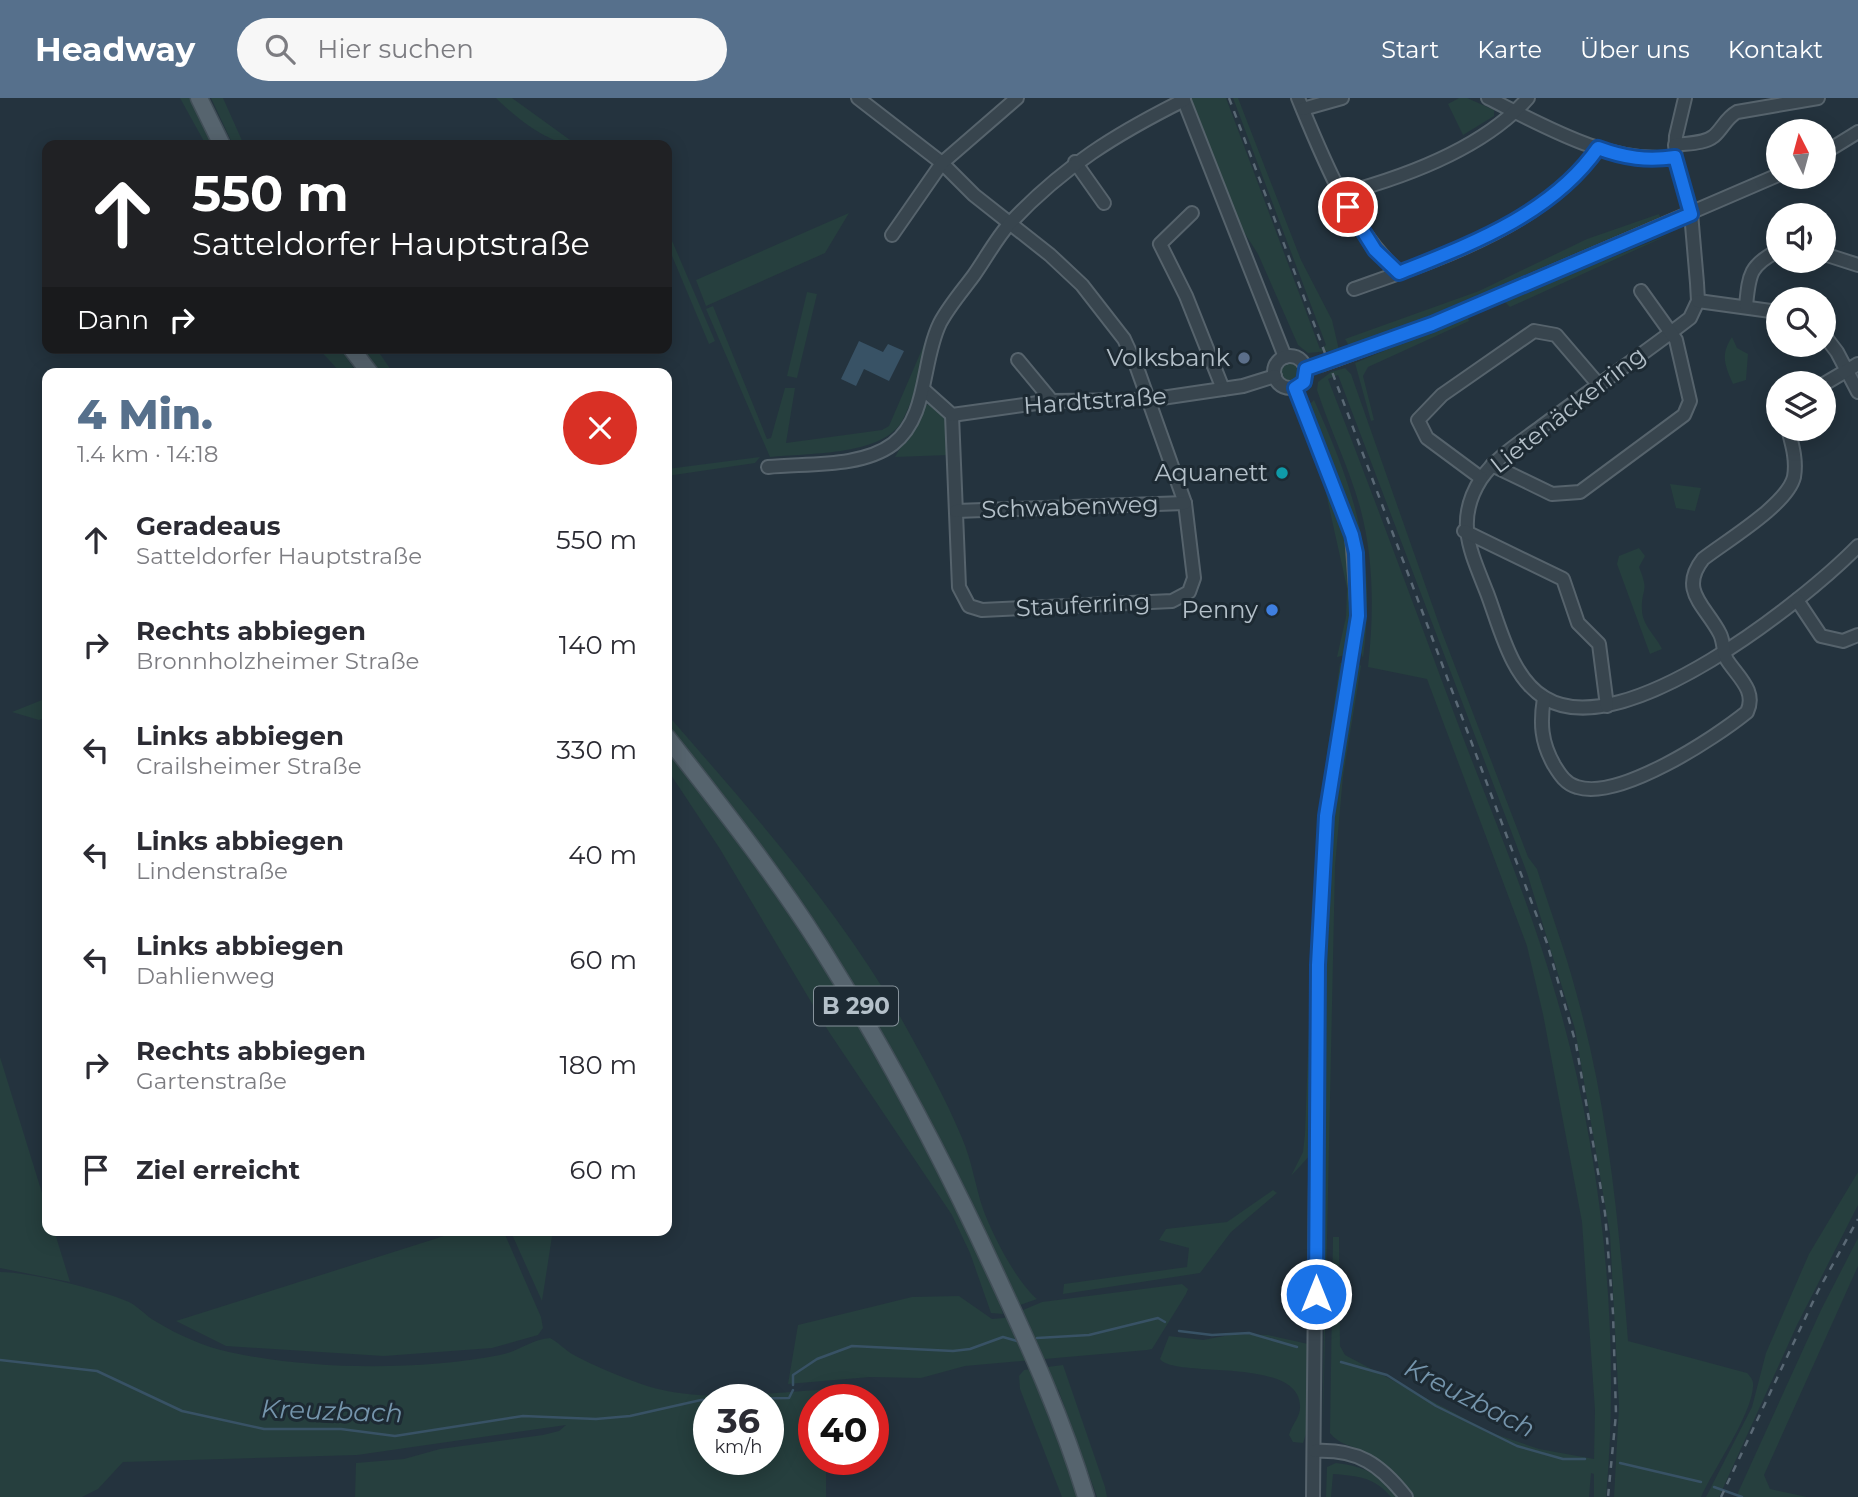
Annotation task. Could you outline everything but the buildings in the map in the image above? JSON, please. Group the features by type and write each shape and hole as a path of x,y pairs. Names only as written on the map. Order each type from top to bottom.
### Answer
{"main road":[{"path":"199,98 220,140"},
{"path":"356,354 366,368"},
{"name":"B 290","path":"672,743 743,834 819,944 881,1047 951,1177 1007,1298 1054,1407 1086,1497"}],"street":[{"name":"Stauferring","path":"858,98 942,163 1009,224 1050,255 1082,285 1124,339 1185,503 1194,578 1189,593 1172,601 982,610 969,606 959,587 952,415"},
{"path":"892,235 942,163 1017,98"},
{"path":"1342,98 1300,104 1341,194 1375,250 1399,273"},
{"path":"1488,98 1621,157 1648,160 1704,141 1715,135 1727,118 1738,112 1818,98"},
{"path":"1341,194 1413,170 1492,130 1516,112 1528,98"},
{"path":"1685,98 1675,151 1691,214 1698,301 1766,310"},
{"path":"768,467 876,454 905,433 924,390 923,376 941,322 1009,224 1075,162 1184,99 1285,357"},
{"path":"1836,146 1858,132"},
{"path":"1354,289 1399,273 1512,223 1557,193 1598,148"},
{"path":"1075,162 1104,203"},
{"path":"1306,369 1432,324 1766,180"},
{"path":"1192,213 1160,244 1186,296 1223,389"},
{"path":"1746,306 1753,269 1766,257"},
{"path":"1836,258 1858,265"},
{"path":"1492,466 1552,494 1580,492 1684,415 1690,401 1672,332 1641,291"},
{"name":"Lietenäckerring","path":"1464,531 1471,500 1481,478 1492,466 1598,384 1690,318 1698,301"},
{"path":"1481,478 1420,429 1418,420 1442,395 1534,331 1556,335 1598,384"},
{"path":"1836,348 1853,367 1858,392"},
{"path":"1285,357 1300,359 1306,369 1304,382 1295,388 1281,386 1275,376 1277,363 1285,357"},
{"path":"1018,360 1052,401"},
{"path":"1836,377 1853,367"},
{"name":"Hardtstraße","path":"952,415 1052,401 1148,400 1223,389 1275,376"},
{"path":"1295,388 1352,535 1357,569 1358,616 1326,816 1319,954 1313,1497"},
{"path":"924,390 952,415"},
{"path":"1544,698 1540,724 1550,758 1566,782 1579,788 1618,783 1645,775 1692,750 1747,712 1751,705 1749,694 1726,659 1721,636 1692,587 1693,571 1703,559 1781,499 1790,486 1795,460 1790,441"},
{"name":"Schwabenweg","path":"956,511 1185,503"},
{"path":"1464,531 1563,579 1578,623 1599,644 1607,706"},
{"path":"1464,531 1510,653 1521,672 1544,698 1572,707 1607,706 1665,686 1797,600 1858,546"},
{"path":"1797,600 1821,636 1843,641 1858,635"},
{"path":"1315,1451 1342,1451 1376,1464 1389,1475 1406,1497"}],"green space":[{"path":"180,98 195,98 215,140 203,140"},
{"path":"211,98 223,98 242,140 231,140"},
{"path":"496,98 512,98 570,140 555,140 544,135 513,114"},
{"path":"1190,98 1226,98 1320,349 1326,345 1233,98 1238,98 1301,260 1332,320 1339,350 1308,353 1298,345 1258,254 1240,226"},
{"path":"1459,98 1467,98 1494,110 1494,116 1463,135 1448,104"},
{"path":"849,213 825,253 706,306 696,280"},
{"path":"1659,214 1660,217 1359,346 1349,346 1345,339 1479,291 1587,239"},
{"path":"1675,232 1510,307 1504,301"},
{"path":"672,241 715,341 709,344 672,256"},
{"path":"807,292 817,294 797,378 787,376"},
{"path":"713,306 767,439 771,438 785,388 795,388 786,443 882,430 889,426 932,326 937,327 906,414 891,434 876,442 841,451 770,457 706,309"},
{"path":"1467,316 1469,321 1368,367 1363,376 1374,420 1371,421 1355,363"},
{"path":"1732,337 1737,348 1748,354 1746,380 1733,384 1725,360 1726,349"},
{"path":"324,354 344,354 354,368 336,368"},
{"path":"363,354 380,354 390,368 373,368"},
{"path":"1291,362 1298,365 1301,372 1298,379 1291,382 1284,379 1281,372 1284,365"},
{"path":"1345,368 1351,374 1440,627 1528,857 1537,869 1572,976 1596,1078 1611,1165 1628,1341 1747,1373 1753,1381 1746,1412 1701,1497 1614,1497 1619,1406 1610,1234 1575,1029 1527,873 1338,375 1328,379 1525,901 1573,1058 1596,1182 1609,1310 1610,1436 1606,1497 1594,1497 1594,1474 1591,1473 1589,1497 1414,1497 1379,1461 1330,1433 1333,1237 1339,1237 1340,1346 1345,1355 1492,1433 1539,1449 1594,1459 1595,1410 1582,1222 1543,1014 1527,946 1427,679 1368,667 1372,586 1365,527 1350,477 1317,390 1318,382 1331,372"},
{"path":"1314,400 1341,464 1359,525 1367,588 1363,658 1359,648 1363,591 1356,535 1345,493 1310,404"},
{"path":"934,404 945,413 949,455 895,457 925,405"},
{"path":"760,457 755,463 672,475 672,468"},
{"path":"1670,484 1701,488 1695,511 1676,508"},
{"path":"1326,493 1344,528 1351,571 1346,655 1337,657 1346,617 1347,588"},
{"path":"1639,548 1645,556 1639,567 1645,586 1643,615 1662,649 1650,654 1617,564 1619,556"},
{"path":"1355,660 1361,666 1343,776 1335,866 1323,1427 1327,920 1335,808"},
{"path":"1340,663 1347,663 1314,905 1318,817"},
{"path":"42,700 42,719 12,712"},
{"path":"672,720 792,861 877,979 918,1049 955,1123 992,1231 1013,1269 1037,1299 1020,1305 969,1198 707,780 672,734"},
{"path":"672,756 745,852 853,1013 945,1183 984,1264 1003,1314 991,1313 970,1253 952,1215 829,1032 720,849 672,777"},
{"path":"1313,913 1318,919 1312,1153 1291,1176 1303,1152 1305,1134"},
{"path":"0,1057 42,1193 42,1236 56,1236 70,1282 0,1268"},
{"path":"1858,1172 1858,1205 1797,1325 1719,1497 1706,1497 1752,1407 1766,1353 1809,1254"},
{"path":"1273,1190 1277,1193 1231,1232 1200,1273 1063,1294 1064,1284 1187,1267 1189,1248 1159,1240 1166,1229 1227,1222"},
{"path":"444,1236 506,1236 541,1317 543,1328 538,1335 492,1348 384,1356 226,1346 176,1321"},
{"path":"513,1236 552,1236 542,1301"},
{"path":"1858,1238 1858,1266 1764,1475 1770,1489 1807,1497 1736,1497 1821,1310"},
{"path":"0,1272 47,1278 117,1297 191,1340 220,1350 261,1358 329,1365 434,1364 500,1355 550,1338 572,1354 638,1383 693,1394 693,1475 784,1475 784,1392 798,1391 798,1475 826,1475 826,1497 355,1497 356,1463 404,1459 440,1449 543,1435 559,1431 566,1425 357,1455 123,1462 98,1489 82,1497 0,1497"},
{"path":"1182,1284 1188,1289 1186,1294 1152,1349 965,1366 921,1378 870,1377 788,1384 798,1325 912,1297 959,1296 992,1319 1004,1318 1042,1302"},
{"path":"1235,1334 1268,1335 1308,1344 1307,1431 1303,1443 1293,1442 1289,1435 1300,1405 1294,1390 1279,1380 1258,1374 1170,1365 1160,1359 1169,1336 1203,1340"},
{"path":"1063,1365 1107,1497 1097,1497 1058,1389 1040,1395 1079,1497 1062,1497 1020,1389 1019,1376 1024,1370"},
{"path":"1336,1463 1372,1473 1401,1497 1391,1497 1372,1481 1333,1474 1331,1497 1326,1497 1327,1467"}],"water":[{"path":"859,341 883,352 888,344 904,351 889,381 864,369 856,386 841,379"}],"waterway":[{"name":"Kreuzbach","path":"1037,1338 1089,1335 1158,1318 1165,1322"},
{"name":"Kreuzbach","path":"1179,1331 1212,1335 1249,1333 1297,1347"},
{"name":"Kreuzbach","path":"793,1385 793,1375 817,1359 852,1346 953,1351 970,1349 1003,1337 1017,1341"},
{"name":"Kreuzbach","path":"0,1360 97,1371 182,1411 264,1429 341,1429 395,1436 523,1416 596,1419 630,1416 701,1400 789,1398 793,1390"},
{"name":"Kreuzbach","path":"1341,1362 1387,1375 1436,1406 1517,1446 1563,1459 1585,1459"},
{"name":"Kreuzbach","path":"1620,1463 1701,1482"},
{"name":"Kreuzbach","path":"1714,1487 1742,1497"}],"railway":[{"path":"1229,98 1547,943 1576,1044 1605,1213 1613,1313 1616,1414 1608,1497"},
{"path":"1721,1497 1818,1291 1858,1219"}],"place":[{"name":"Volksbank","path":"1244,358"},
{"name":"Aquanett","path":"1282,473"},
{"name":"Penny","path":"1272,610"}],"route":[{"path":"1316,1294 1318,965 1326,816 1358,616 1359,594 1352,535 1295,388 1304,382 1306,369 1432,324 1691,214 1675,157 1648,160 1621,157 1598,148 1589,161 1557,193 1512,223 1399,273 1375,250 1348,207"}]}
